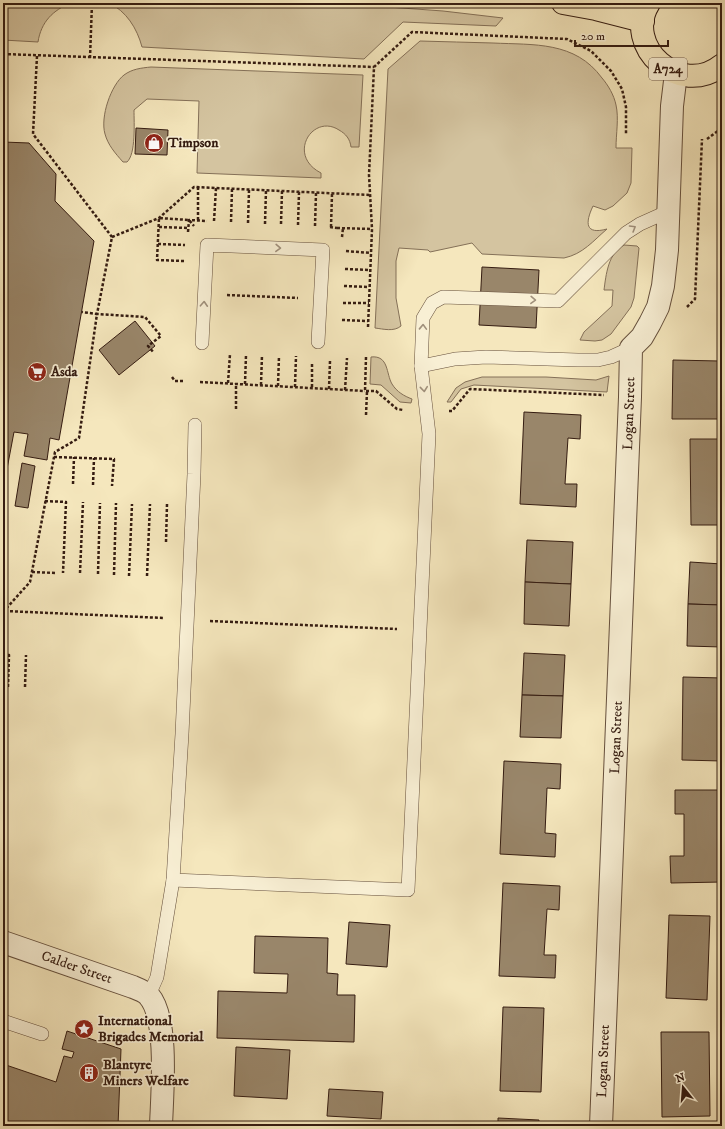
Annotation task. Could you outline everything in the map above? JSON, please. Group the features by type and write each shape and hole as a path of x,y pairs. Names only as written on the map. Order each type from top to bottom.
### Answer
{"main road":[{"name":"A724","path":"563,3 596,9 646,12 643,33 646,45 655,59 664,68 676,73 690,76 700,75 717,69 722,65"}],"street":[{"path":"631,348 642,337 658,307 665,270 669,211 672,106 676,73"},
{"name":"Logan Street","path":"601,1126 631,348"},
{"name":"Calder Street","path":"3,942 133,987 149,995"},
{"path":"149,995 156,1007 163,1038 161,1126"}],"lane":[{"path":"173,880 408,890 429,434 422,366 423,318 432,303 443,296 558,301 626,233 640,224 669,211"},
{"path":"202,343 206,245 323,250 318,342"},
{"path":"422,366 455,359 486,357 598,360 611,357 631,348"},
{"path":"149,995 157,977 173,880 182,734 195,425"},
{"path":"3,1021 42,1034"}],"path":[{"path":"90,58 92,3"},
{"path":"3,54 374,67 412,32 567,39 591,51 611,71 622,89 626,107 626,134"},
{"path":"4,611 30,582 55,452 79,438 98,314 112,236 33,134 37,56"},
{"path":"368,326 372,229 369,175 374,67"},
{"path":"707,139 722,128"},
{"path":"112,236 160,218 194,187 370,195"},
{"path":"198,187 198,220"},
{"path":"214,221 216,188"},
{"path":"231,222 232,189"},
{"path":"248,223 249,190"},
{"path":"265,224 266,190"},
{"path":"281,224 282,191"},
{"path":"298,226 299,192"},
{"path":"315,226 316,193"},
{"path":"331,227 332,194"},
{"path":"160,218 188,220"},
{"path":"160,218 158,260 188,262"},
{"path":"188,220 188,234"},
{"path":"188,220 206,245"},
{"path":"159,227 188,228"},
{"path":"323,250 337,228 372,229"},
{"path":"158,244 188,245 188,240"},
{"path":"341,251 371,252"},
{"path":"340,268 370,270"},
{"path":"339,285 369,287"},
{"path":"204,294 321,299"},
{"path":"338,302 369,304"},
{"path":"82,312 145,317 160,336 148,346 154,354"},
{"path":"228,383 230,354"},
{"path":"245,384 246,354"},
{"path":"261,385 262,355"},
{"path":"278,386 279,356"},
{"path":"295,387 296,356"},
{"path":"312,388 313,357"},
{"path":"366,357 366,415"},
{"path":"329,389 330,358"},
{"path":"345,390 347,358"},
{"path":"172,377 175,381 183,381"},
{"path":"200,382 376,391 397,409 408,410"},
{"path":"236,383 236,408"},
{"path":"447,411 452,411 470,389 630,397"},
{"path":"54,457 114,459 112,486"},
{"path":"73,484 74,457"},
{"path":"92,485 94,458"},
{"path":"46,501 66,502 64,573"},
{"path":"80,574 83,502"},
{"path":"98,574 100,502"},
{"path":"114,575 116,503"},
{"path":"130,576 132,504"},
{"path":"147,576 150,504"},
{"path":"32,572 56,573"},
{"path":"4,611 164,618"},
{"path":"209,621 420,630"},
{"path":"3,655 9,655 8,687"},
{"path":"25,687 26,655"}],"shaded area":[{"path":"3,3 71,3 53,13 42,28 38,42 3,40"},
{"path":"109,3 333,3 443,11 503,18 496,26 403,22 364,59 142,47 134,27 126,15"},
{"path":"420,41 538,45 553,47 579,57 591,66 602,78 609,87 614,98 617,115 616,148 632,148 631,183 627,193 613,206 605,210 593,206 588,222 589,226 594,230 607,229 582,250 564,258 482,254 472,243 430,252 428,250 399,248 396,261 396,298 401,326 392,330 381,329 375,328 388,69"},
{"path":"151,67 363,75 359,147 351,147 347,137 339,130 329,126 320,127 313,131 307,138 304,147 305,156 311,165 321,173 321,178 197,173 199,101 147,99 134,110 134,138 132,152 127,162 123,162 106,138 104,127 105,110 115,86 124,75 133,70"},
{"path":"624,245 637,246 639,248 634,298 631,307 611,334 602,340 580,340 584,332 612,306 613,290 604,290 607,271 614,253"},
{"path":"371,357 377,357 384,362 392,384 406,397 412,399 411,403 400,402 381,385 370,384"},
{"path":"609,376 607,392 474,385 461,389 451,402 447,402 456,388 465,382 482,377 546,377 596,380"}],"building":[{"path":"3,89 5,91 3,143"},
{"path":"136,128 168,130 167,155 135,154"},
{"name":"Asda","path":"3,142 29,143 56,174 55,201 94,241 59,440 50,438 47,460 24,456 28,434 14,432 3,490"},
{"path":"482,267 539,270 536,328 479,325"},
{"path":"135,321 155,346 119,375 99,350"},
{"path":"719,347 722,347 722,419 672,419 673,360 719,361"},
{"path":"524,412 581,415 580,439 568,438 565,484 577,484 576,507 520,504"},
{"path":"690,439 722,439 722,525 691,525"},
{"path":"22,463 35,466 28,508 15,506"},
{"path":"527,540 573,542 571,584 525,582"},
{"path":"690,562 722,564 722,605 688,604"},
{"path":"525,582 571,584 569,626 524,624"},
{"path":"688,604 722,605 722,647 687,646"},
{"path":"524,653 565,655 563,696 522,695"},
{"path":"683,677 722,678 722,761 682,760"},
{"path":"522,695 563,696 561,738 520,737"},
{"path":"504,761 561,764 560,789 547,788 545,833 556,834 555,857 500,854"},
{"path":"675,790 722,790 722,882 671,883 670,856 684,856 684,814 675,814"},
{"path":"503,883 560,886 559,910 547,909 544,955 556,955 555,978 499,976"},
{"path":"669,915 710,916 707,1000 666,998"},
{"path":"349,922 390,925 387,967 346,964"},
{"path":"255,936 328,938 327,973 338,974 337,995 355,995 354,1042 217,1038 218,991 287,993 288,974 254,973"},
{"path":"503,1007 544,1008 541,1092 500,1091"},
{"name":"Blantyre Miners Welfare","path":"67,1031 121,1049 118,1126 3,1126 3,1064 56,1082 64,1056 72,1058 74,1052 62,1049"},
{"path":"661,1032 709,1032 710,1116 662,1117"},
{"path":"236,1047 290,1050 287,1099 234,1096"},
{"path":"329,1089 383,1092 381,1119 327,1116"},
{"path":"498,1118 539,1120 538,1126 498,1126"},
{"path":"300,1123 339,1124 339,1126 300,1126"}],"place":[{"name":"Timpson","path":"154,143"},
{"name":"Asda","path":"37,372"},
{"name":"International Brigades Memorial","path":"84,1029"},
{"name":"Blantyre Miners Welfare","path":"89,1073"}]}
